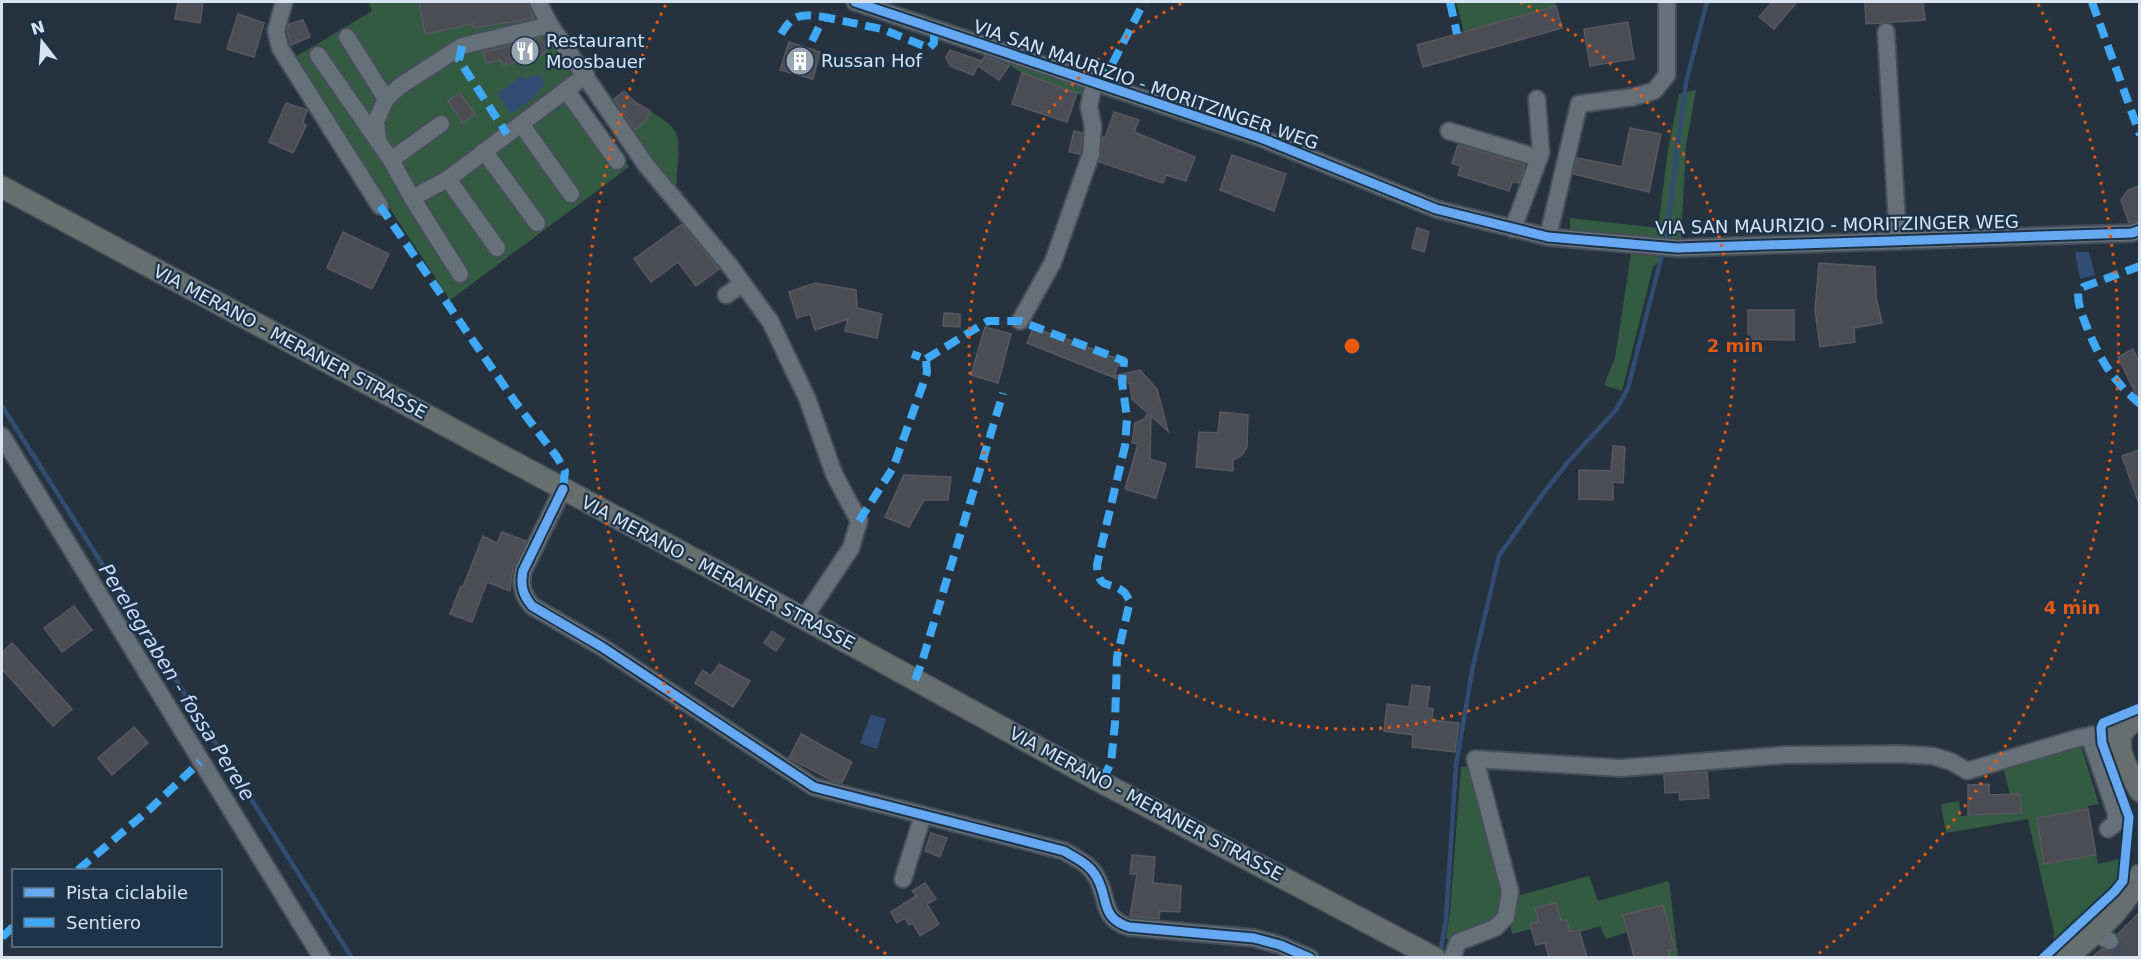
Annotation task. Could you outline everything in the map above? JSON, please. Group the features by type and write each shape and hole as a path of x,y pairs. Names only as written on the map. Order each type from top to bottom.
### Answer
{"main road":[{"name":"VIA MERANO - MERANER STRASSE","path":"2,187 563,489 807,614 1101,782 1433,956"},
{"path":"2139,720 2130,724 2121,745 2127,764 2139,771"},
{"path":"2121,745 2139,791"},
{"path":"2067,957 2102,937 2129,896 2139,875"}],"street":[{"path":"284,2 276,31 280,48 380,206"},
{"path":"538,2 550,25 646,165 743,284 775,331 807,398 834,474 859,521 851,548 807,614"},
{"name":"VIA SAN MAURIZIO - MORITZINGER WEG","path":"855,2 1261,138 1436,209 1548,237 1677,248 1898,242 2139,231"},
{"path":"1548,237 1579,104 1633,97 1654,91 1667,75 1667,2"},
{"path":"378,142 376,121 386,99 400,86 462,46 550,25"},
{"path":"1886,32 1898,242"},
{"path":"347,37 386,99"},
{"path":"318,56 391,160 460,274"},
{"path":"412,198 448,179 586,75"},
{"path":"1020,321 1053,262 1091,154 1093,126 1089,107 1094,81"},
{"path":"566,90 617,161"},
{"path":"1513,229 1541,153 1537,99"},
{"path":"391,160 441,124"},
{"path":"521,124 571,194"},
{"path":"1449,131 1539,158"},
{"path":"484,152 537,223"},
{"path":"448,179 497,248"},
{"path":"726,295 743,284"},
{"path":"2,436 322,957"},
{"path":"563,489 523,571 521,582 525,596 532,606 602,647 814,787 1064,851 1087,864 1098,879 1109,914 1117,923 1129,927 1254,938 1310,957"},
{"path":"2091,735 2091,741 2116,813 2115,824 2108,829"},
{"path":"1452,957 1458,942 1495,928 1506,917 1510,891 1475,759 1621,768 1786,755 1900,754 1933,756 1952,762 1967,771 2091,735 2121,745"},
{"path":"903,879 923,815"}],"green space":[{"path":"369,2 531,2 534,18 572,66 574,72 572,77 580,99 629,167 450,300 292,59 372,11"},
{"path":"1456,2 1555,2 1556,6 1464,32"},
{"path":"988,52 1081,86 1084,96 1022,73"},
{"path":"1696,90 1686,146 1681,240 1570,229 1570,218 1658,228 1668,151 1679,94"},
{"path":"650,111 668,123 676,133 678,139 677,191 632,132 646,120"},
{"path":"1631,254 1664,257 1653,267 1622,391 1604,385 1615,358"},
{"path":"2080,743 2099,804 2088,806 2088,809 2037,818 2096,855 2098,864 2119,859 2119,875 2109,892 2053,942 2054,932 2028,819 1946,833 1941,804 1959,801 1961,816 2021,813 2020,794 2010,794 2004,771 2007,766"},
{"path":"1461,767 1472,767 1504,890 1499,916 1490,925 1460,932 1448,940 1446,938"},
{"path":"1589,876 1598,901 1669,881 1678,957 1670,957 1668,951 1675,948 1670,930 1667,931 1665,923 1668,922 1662,905 1623,915 1628,932 1606,939 1600,926 1580,932 1579,929 1566,933 1565,929 1569,928 1567,920 1561,921 1556,903 1535,908 1539,922 1530,924 1531,929 1512,934 1513,897"}],"water":[{"path":"539,74 545,84 536,92 537,95 511,114 498,93 522,76 526,79"},
{"path":"2075,252 2089,252 2095,275 2080,279"},
{"path":"871,714 886,719 877,749 860,743"}],"building":[{"path":"178,2 203,2 200,23 175,19"},
{"path":"419,2 528,2 534,18 474,28 473,24 425,34"},
{"path":"1772,2 1797,2 1774,29 1759,17"},
{"path":"1865,2 1923,2 1925,20 1866,24"},
{"path":"1556,6 1562,28 1423,67 1417,45"},
{"path":"238,14 264,23 254,57 227,49"},
{"path":"303,20 310,37 291,45 287,31 289,24"},
{"path":"1628,22 1634,59 1590,66 1584,29"},
{"name":"Restaurant Moosbauer","path":"540,38 548,49 542,55 509,64 502,64 501,60 486,63 483,52"},
{"name":"Russan Hof","path":"789,42 820,52 813,79 780,70"},
{"path":"950,50 981,61 980,63 985,56 1009,66 999,80 978,66 973,75 950,66 946,57"},
{"path":"1022,73 1077,93 1067,122 1012,104"},
{"path":"624,91 635,102 650,111 646,120 635,130 614,99"},
{"path":"460,93 475,114 463,123 448,101"},
{"path":"286,103 307,110 303,122 306,126 293,153 269,142"},
{"path":"1114,112 1139,120 1134,132 1195,157 1186,181 1166,175 1163,183 1099,162 1103,137 1105,138"},
{"path":"1630,128 1661,134 1649,192 1573,174 1577,158 1622,167"},
{"path":"1074,131 1082,133 1080,154 1069,152"},
{"path":"1458,145 1525,165 1519,183 1512,182 1509,191 1458,175 1461,166 1452,163"},
{"path":"1232,155 1286,174 1274,211 1220,190"},
{"path":"2139,186 2139,220 2129,223 2121,200 2128,190"},
{"path":"682,224 719,269 696,286 678,262 651,282 634,259"},
{"path":"1417,228 1429,232 1424,252 1412,248"},
{"path":"343,232 389,254 372,289 327,268"},
{"path":"1819,263 1875,267 1876,297 1882,323 1854,328 1855,342 1820,347 1815,310"},
{"path":"815,283 856,290 857,308 882,314 877,338 845,331 848,319 815,330 810,314 797,318 789,292"},
{"path":"1748,310 1794,310 1794,340 1748,339"},
{"path":"944,313 960,314 960,327 943,326"},
{"path":"985,327 1011,334 998,383 971,375"},
{"path":"1033,328 1120,360 1114,376 1140,370 1157,389 1168,431 1132,399 1130,384 1027,343"},
{"path":"2133,349 2139,362 2139,400 2118,357"},
{"path":"1220,412 1248,415 1247,447 1242,455 1233,460 1233,471 1196,467 1199,432 1218,433"},
{"path":"1146,415 1151,416 1150,459 1166,464 1156,498 1125,489 1138,444 1132,443 1135,423 1145,419"},
{"path":"1613,446 1625,447 1623,483 1613,482 1613,500 1579,499 1579,470 1611,471"},
{"path":"2139,450 2139,501 2138,501 2122,456"},
{"path":"904,475 951,477 948,500 924,500 909,527 885,517"},
{"path":"502,532 526,541 513,567 510,591 487,582 472,622 450,614 483,536 497,543"},
{"path":"74,606 92,630 62,652 44,628"},
{"path":"772,631 784,639 776,651 764,643"},
{"path":"12,643 72,709 53,726 2,669 2,652"},
{"path":"719,664 750,681 733,707 695,683 703,670 711,676"},
{"path":"1412,685 1430,687 1427,708 1433,709 1432,720 1459,723 1455,752 1412,747 1413,735 1384,731 1387,704 1409,707"},
{"path":"134,727 148,743 112,775 98,758"},
{"path":"801,734 852,762 842,783 833,781 789,758"},
{"path":"1707,772 1709,798 1680,800 1679,792 1665,793 1664,775"},
{"path":"1989,784 1989,795 2020,794 2021,813 1968,815 1968,785"},
{"path":"2088,809 2096,855 2044,864 2037,818"},
{"path":"931,833 947,838 940,857 925,851"},
{"path":"1132,855 1155,857 1153,883 1181,886 1180,912 1160,911 1159,919 1130,916 1137,874 1130,874"},
{"path":"925,883 936,899 927,904 939,924 920,936 913,923 909,925 905,918 897,923 891,912 916,896 912,891"},
{"path":"1556,903 1561,921 1567,920 1570,932 1579,930 1587,957 1549,957 1545,943 1536,945 1530,924 1539,922 1535,908"},
{"path":"1663,905 1675,949 1668,951 1670,957 1634,957 1623,915"},
{"path":"2139,913 2139,957 2092,957 2102,949 2110,951 2116,949 2120,941 2118,934"}],"waterway":[{"path":"1666,239 1686,82 1707,2"},
{"path":"1440,954 1446,919 1456,765 1473,666 1499,556 1568,462 1616,410 1628,388 1662,255"},
{"name":"Perelegraben - fossa Perele","path":"2,406 352,958"}],"tunnel":[{"path":"2110,941 2126,958"}],"marked path":[{"path":"1102,84 1144,2"},
{"path":"1450,2 1457,34"},
{"path":"2092,2 2140,135"},
{"path":"781,34 798,16 824,17"},
{"path":"812,41 824,17 882,29 929,48 934,43 934,29"},
{"path":"462,46 459,60 507,134"},
{"path":"380,206 516,403 557,457 565,471 563,489"},
{"path":"2140,266 2083,287 2078,293 2083,316 2103,361 2115,379 2140,404"},
{"path":"926,359 988,321 1020,321 1124,361 1122,382 1127,418 1125,446 1097,565 1102,582 1119,588 1130,601 1117,657 1111,763 1101,782"},
{"path":"859,521 893,468 927,373 926,359 912,354"},
{"path":"915,680 1003,393"},
{"path":"79,869 150,809 200,762"},
{"path":"2,937 12,928"}],"cycle path":[{"path":"855,2 1261,138 1436,209 1548,237 1677,248 2132,233 2140,230"},
{"path":"563,489 523,571 523,590 532,606 602,647 814,787 1064,851 1091,869 1101,886 1109,913 1120,923 1129,927 1254,938 1280,945 1310,958"},
{"path":"2043,958 2123,881 2129,817 2102,743 2101,728 2103,723 2140,708"}],"place":[{"name":"Restaurant Moosbauer","path":"525,51"},
{"name":"Russan Hof","path":"800,61"}]}
